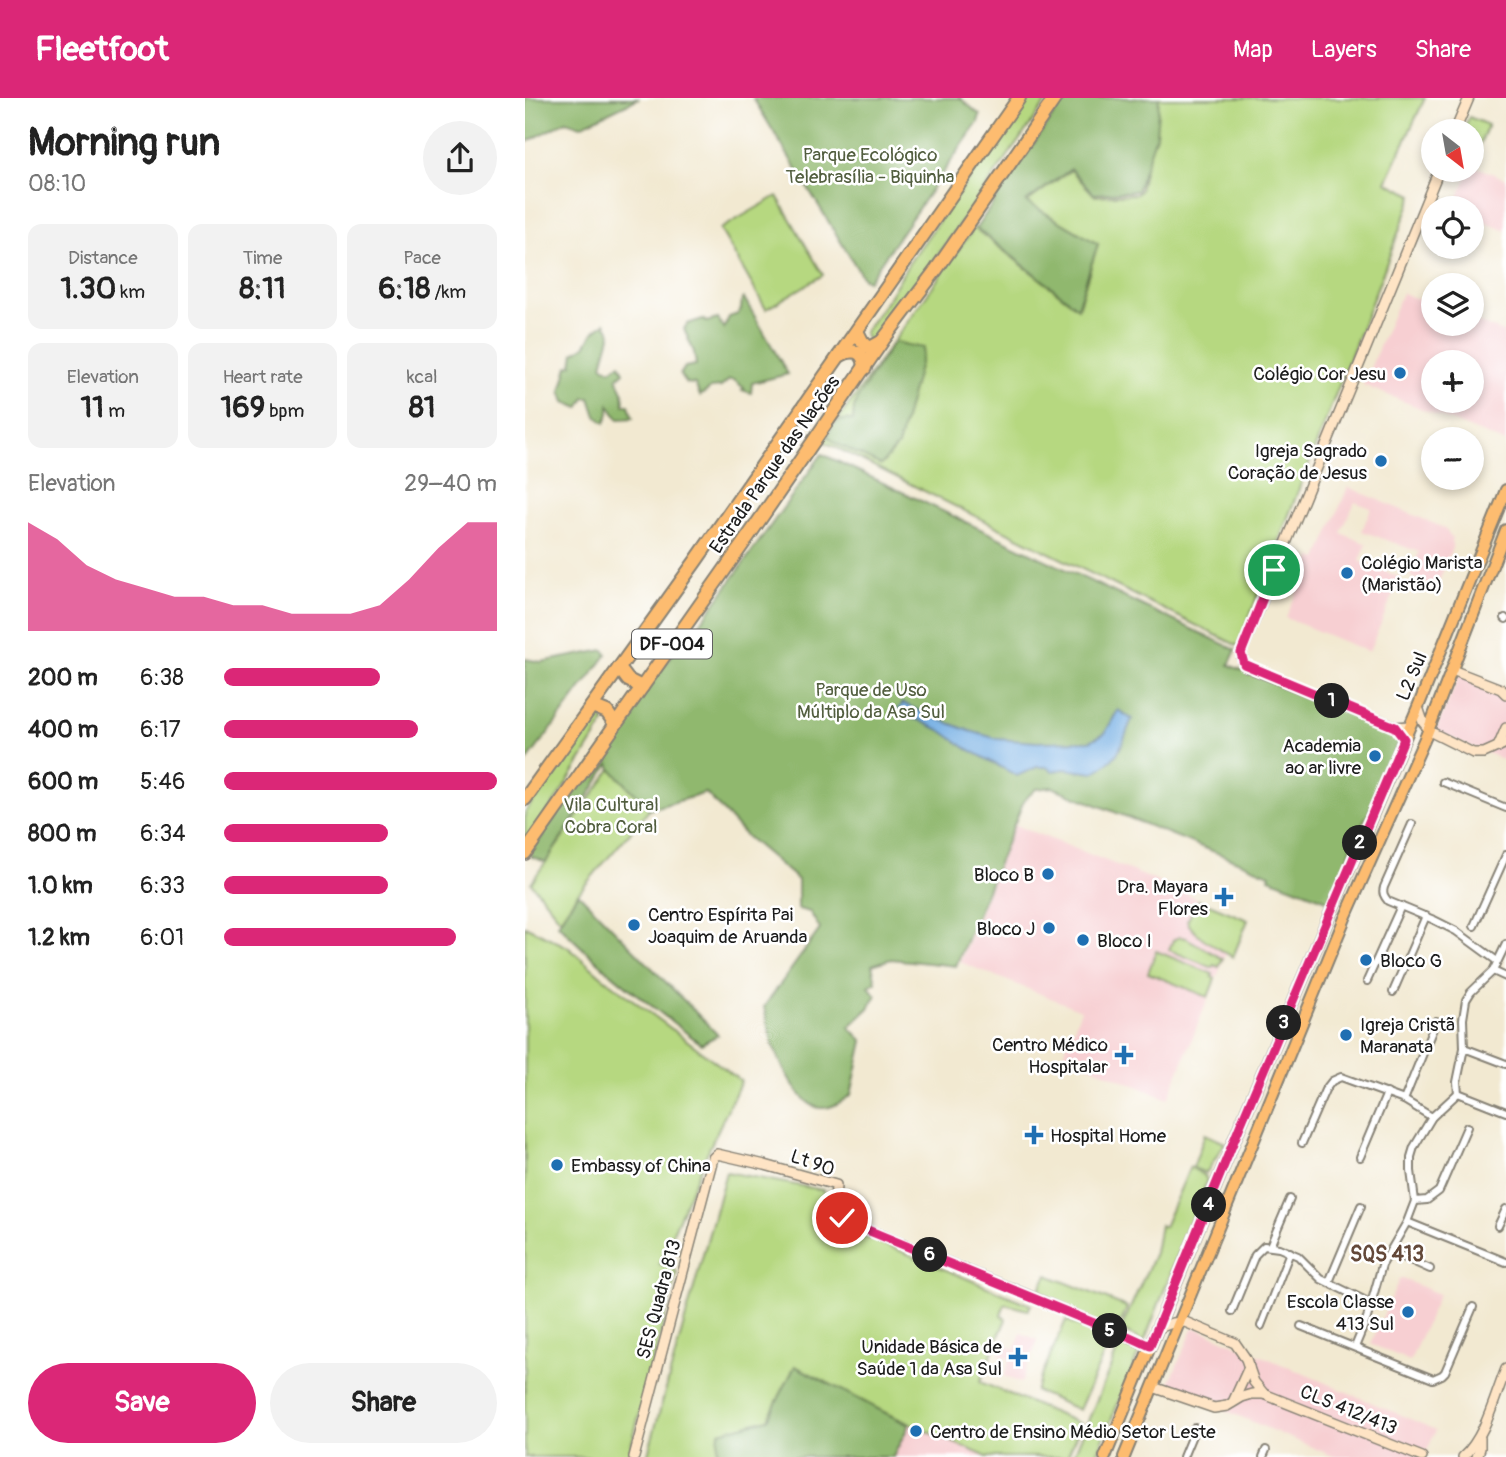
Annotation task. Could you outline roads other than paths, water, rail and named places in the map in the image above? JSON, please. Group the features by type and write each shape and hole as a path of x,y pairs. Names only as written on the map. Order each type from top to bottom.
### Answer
{"highway":[{"name":"Estrada Parque das Nações","path":"525,799 1019,98"},
{"name":"Estrada Parque das Nações","path":"525,853 1055,98"},
{"path":"857,331 868,347 883,340"},
{"path":"839,356 850,351 855,352 864,360 865,368"},
{"path":"619,668 628,680 642,687"},
{"path":"592,706 607,712 615,724"}],"main road":[{"name":"L2 Sul","path":"1107,1452 1506,490"},
{"name":"L2 Sul","path":"1125,1454 1345,918 1429,730 1506,530"},
{"path":"1457,610 1472,617"},
{"path":"1390,772 1401,780 1407,779"},
{"path":"1192,1244 1199,1251 1209,1250"},
{"path":"1185,1261 1194,1262 1201,1269"},
{"path":"1118,1426 1125,1434 1134,1433"},
{"path":"1107,1452 1119,1445 1125,1454"}],"street":[{"path":"1460,119 1469,98"},
{"path":"1409,726 1395,727 1247,667 1241,653 1434,182"},
{"path":"1452,670 1506,694"},
{"path":"1417,707 1429,730 1473,753 1484,753 1506,743"},
{"path":"1395,727 1404,739"},
{"path":"1497,748 1506,728"},
{"path":"1443,782 1506,808"},
{"path":"1412,824 1383,891 1388,901 1426,916 1456,932 1497,961"},
{"path":"1474,926 1506,855"},
{"path":"1367,981 1401,906"},
{"path":"1393,992 1426,916"},
{"path":"1458,1093 1458,1072 1464,1048 1463,1019 1466,1000 1493,971 1506,944"},
{"path":"1493,971 1506,977"},
{"path":"1404,1100 1436,1021"},
{"path":"1464,1048 1506,1064"},
{"path":"1302,1143 1325,1090 1335,1079 1344,1077 1404,1100 1432,1117"},
{"path":"1360,1157 1387,1093"},
{"path":"1458,1093 1506,1112"},
{"path":"1355,1347 1367,1318 1382,1265 1407,1222 1415,1201 1411,1157 1414,1147 1432,1117 1458,1093"},
{"path":"1415,1201 1427,1200 1437,1195 1467,1127"},
{"name":"Lt 90","path":"721,1154 836,1185 837,1212 848,1222 1150,1346"},
{"name":"SES Quadra 813","path":"634,1457 713,1158 721,1154"},
{"path":"1270,1246 1290,1199"},
{"path":"1329,1282 1361,1206"},
{"path":"1498,1226 1506,1209"},
{"path":"1407,1222 1506,1262"},
{"path":"1232,1311 1255,1255 1264,1246 1290,1252 1305,1261 1315,1275 1370,1303"},
{"path":"1390,1251 1430,1269"},
{"path":"1261,1326 1290,1252"},
{"path":"1301,1325 1433,1379 1445,1372 1473,1307"},
{"path":"1156,1329 1172,1322 1191,1324 1235,1343 1241,1350 1254,1382 1264,1394"},
{"path":"1233,1403 1249,1367"},
{"path":"1476,1457 1506,1369"},
{"path":"1153,1387 1214,1408 1252,1394 1264,1394"},
{"name":"CLS 412/413","path":"1264,1394 1422,1457"},
{"path":"1183,1457 1195,1428"},
{"path":"1463,1457 1481,1436"}],"water":[{"path":"903,703 970,731 998,739 1037,742 1090,741 1105,733 1118,710 1132,719 1115,756 1093,773 1065,769 1053,771 1046,767 1037,767 1017,776 966,748 942,731 903,716 899,709"}],"place":[{"name":"Colégio Cor Jesu","path":"1400,373"},
{"name":"Igreja Sagrado Coração de Jesus","path":"1381,461"},
{"name":"Colégio Marista (Maristão)","path":"1347,573"},
{"name":"Academia ao ar livre","path":"1375,756"},
{"name":"Bloco B","path":"1048,874"},
{"name":"Dra. Mayara Flores","path":"1224,897"},
{"name":"Centro Espírita Pai Joaquim de Aruanda","path":"634,925"},
{"name":"Bloco J","path":"1049,928"},
{"name":"Bloco I","path":"1083,940"},
{"name":"Bloco G","path":"1366,960"},
{"name":"Igreja Cristã Maranata","path":"1346,1035"},
{"name":"Centro Médico Hospitalar","path":"1124,1055"},
{"name":"Hospital Home","path":"1034,1135"},
{"name":"Embassy of China","path":"557,1165"},
{"name":"Escola Classe 413 Sul","path":"1408,1312"},
{"name":"Unidade Básica de Saúde 1 da Asa Sul","path":"1018,1357"},
{"name":"Centro de Ensino Médio Setor Leste","path":"916,1431"}],"district":[{"name":"SQS 413","path":"1387,1254"}],"park label":[{"name":"Parque Ecológico Telebrasília - Biquinha","path":"870,165"},
{"name":"Parque de Uso Múltiplo da Asa Sul","path":"871,700"},
{"name":"Vila Cultural Cobra Coral","path":"611,815"}]}
